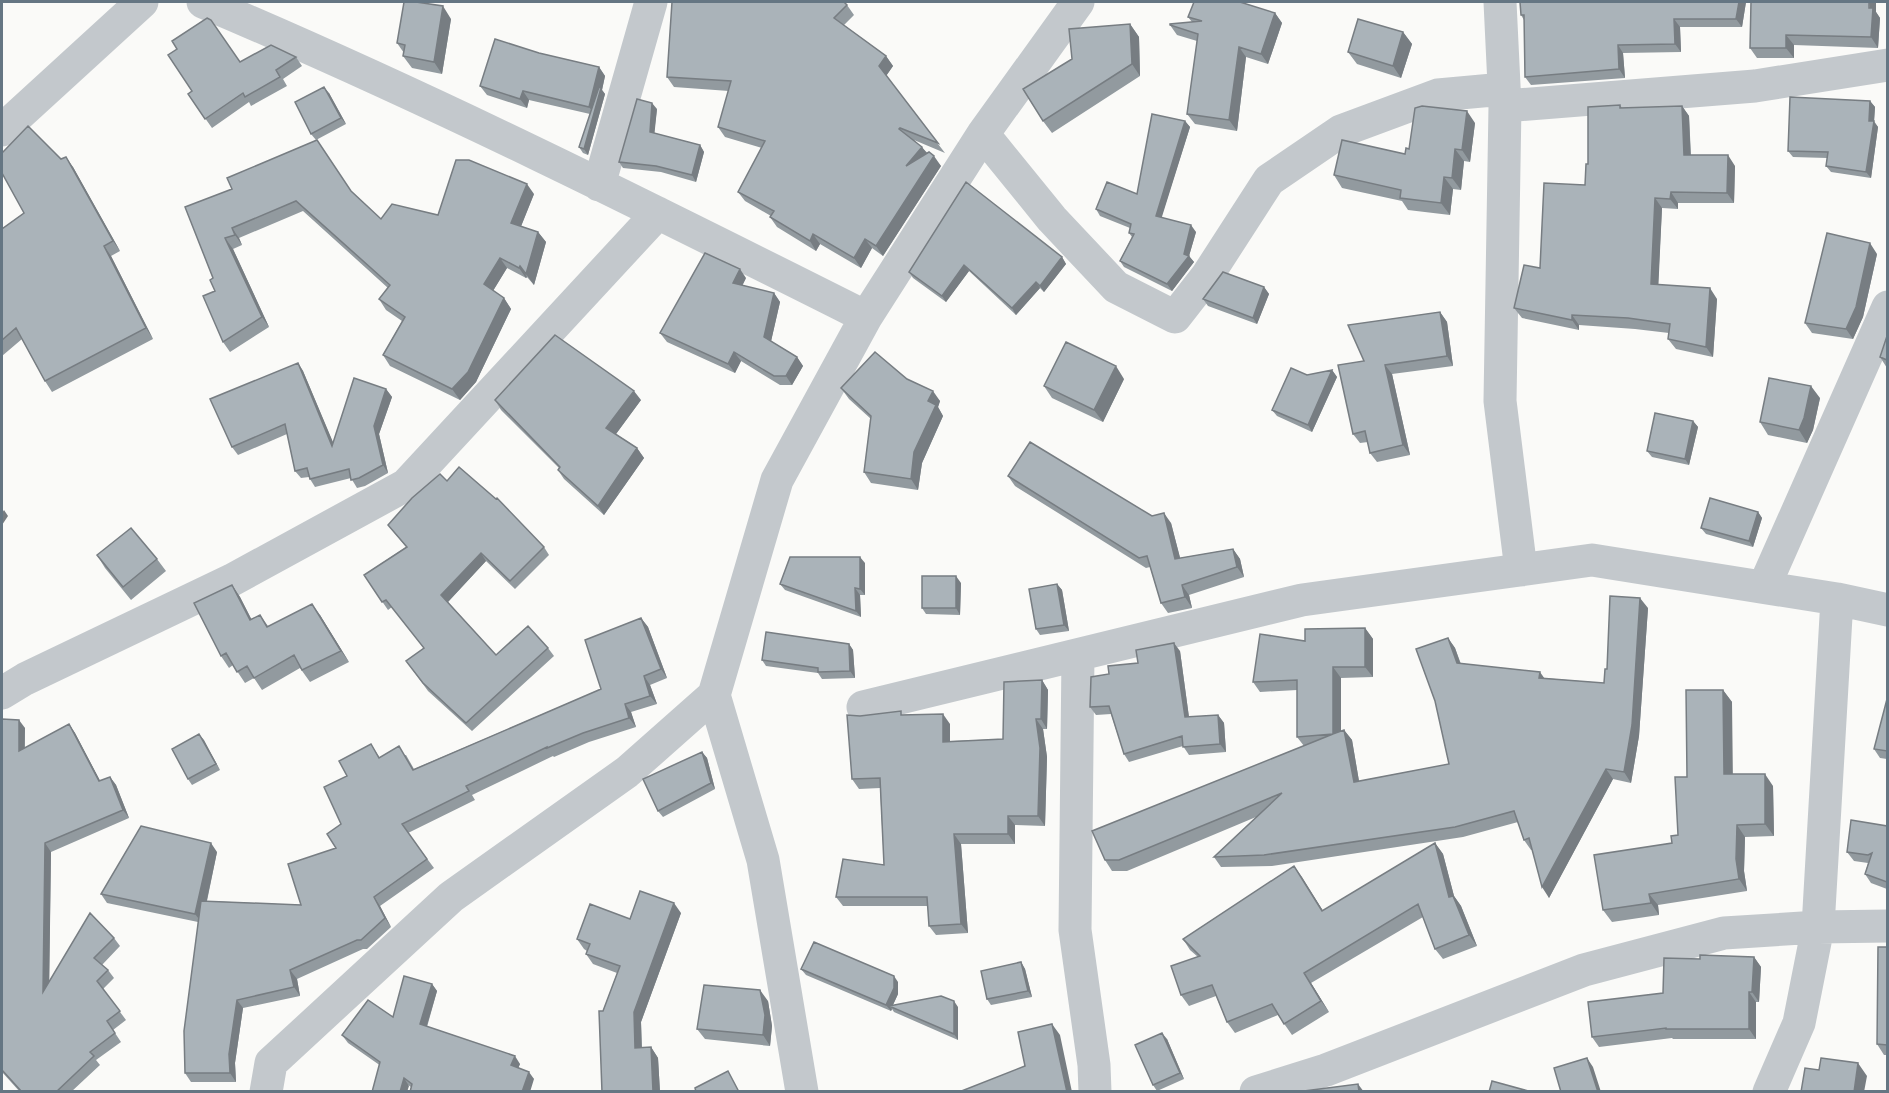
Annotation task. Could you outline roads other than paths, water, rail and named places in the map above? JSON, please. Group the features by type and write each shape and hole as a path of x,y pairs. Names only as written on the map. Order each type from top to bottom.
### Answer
{"street":[{"path":"2,130 142,2"},
{"path":"203,2 311,47 658,213 866,317"},
{"path":"599,185 651,2"},
{"path":"266,1092 271,1063 451,897 627,772 714,694 777,480 866,317 983,134 1078,2"},
{"path":"1500,2 1505,97 1500,402 1521,570"},
{"path":"983,134 1053,219 1116,287 1174,316 1207,276 1269,180 1341,131 1438,95 1505,97 1755,86 1887,65"},
{"path":"2,693 25,679 232,580 406,485 658,213"},
{"path":"1764,587 1887,307"},
{"path":"863,707 1302,600 1592,560 1837,598 1887,610"},
{"path":"1769,1092 1799,1023 1818,927 1837,598"},
{"path":"1078,655 1075,930 1094,1065 1095,1092"},
{"path":"714,694 762,860 802,1092"},
{"path":"1256,1092 1326,1070 1584,970 1724,933 1818,927 1887,926"}]}
